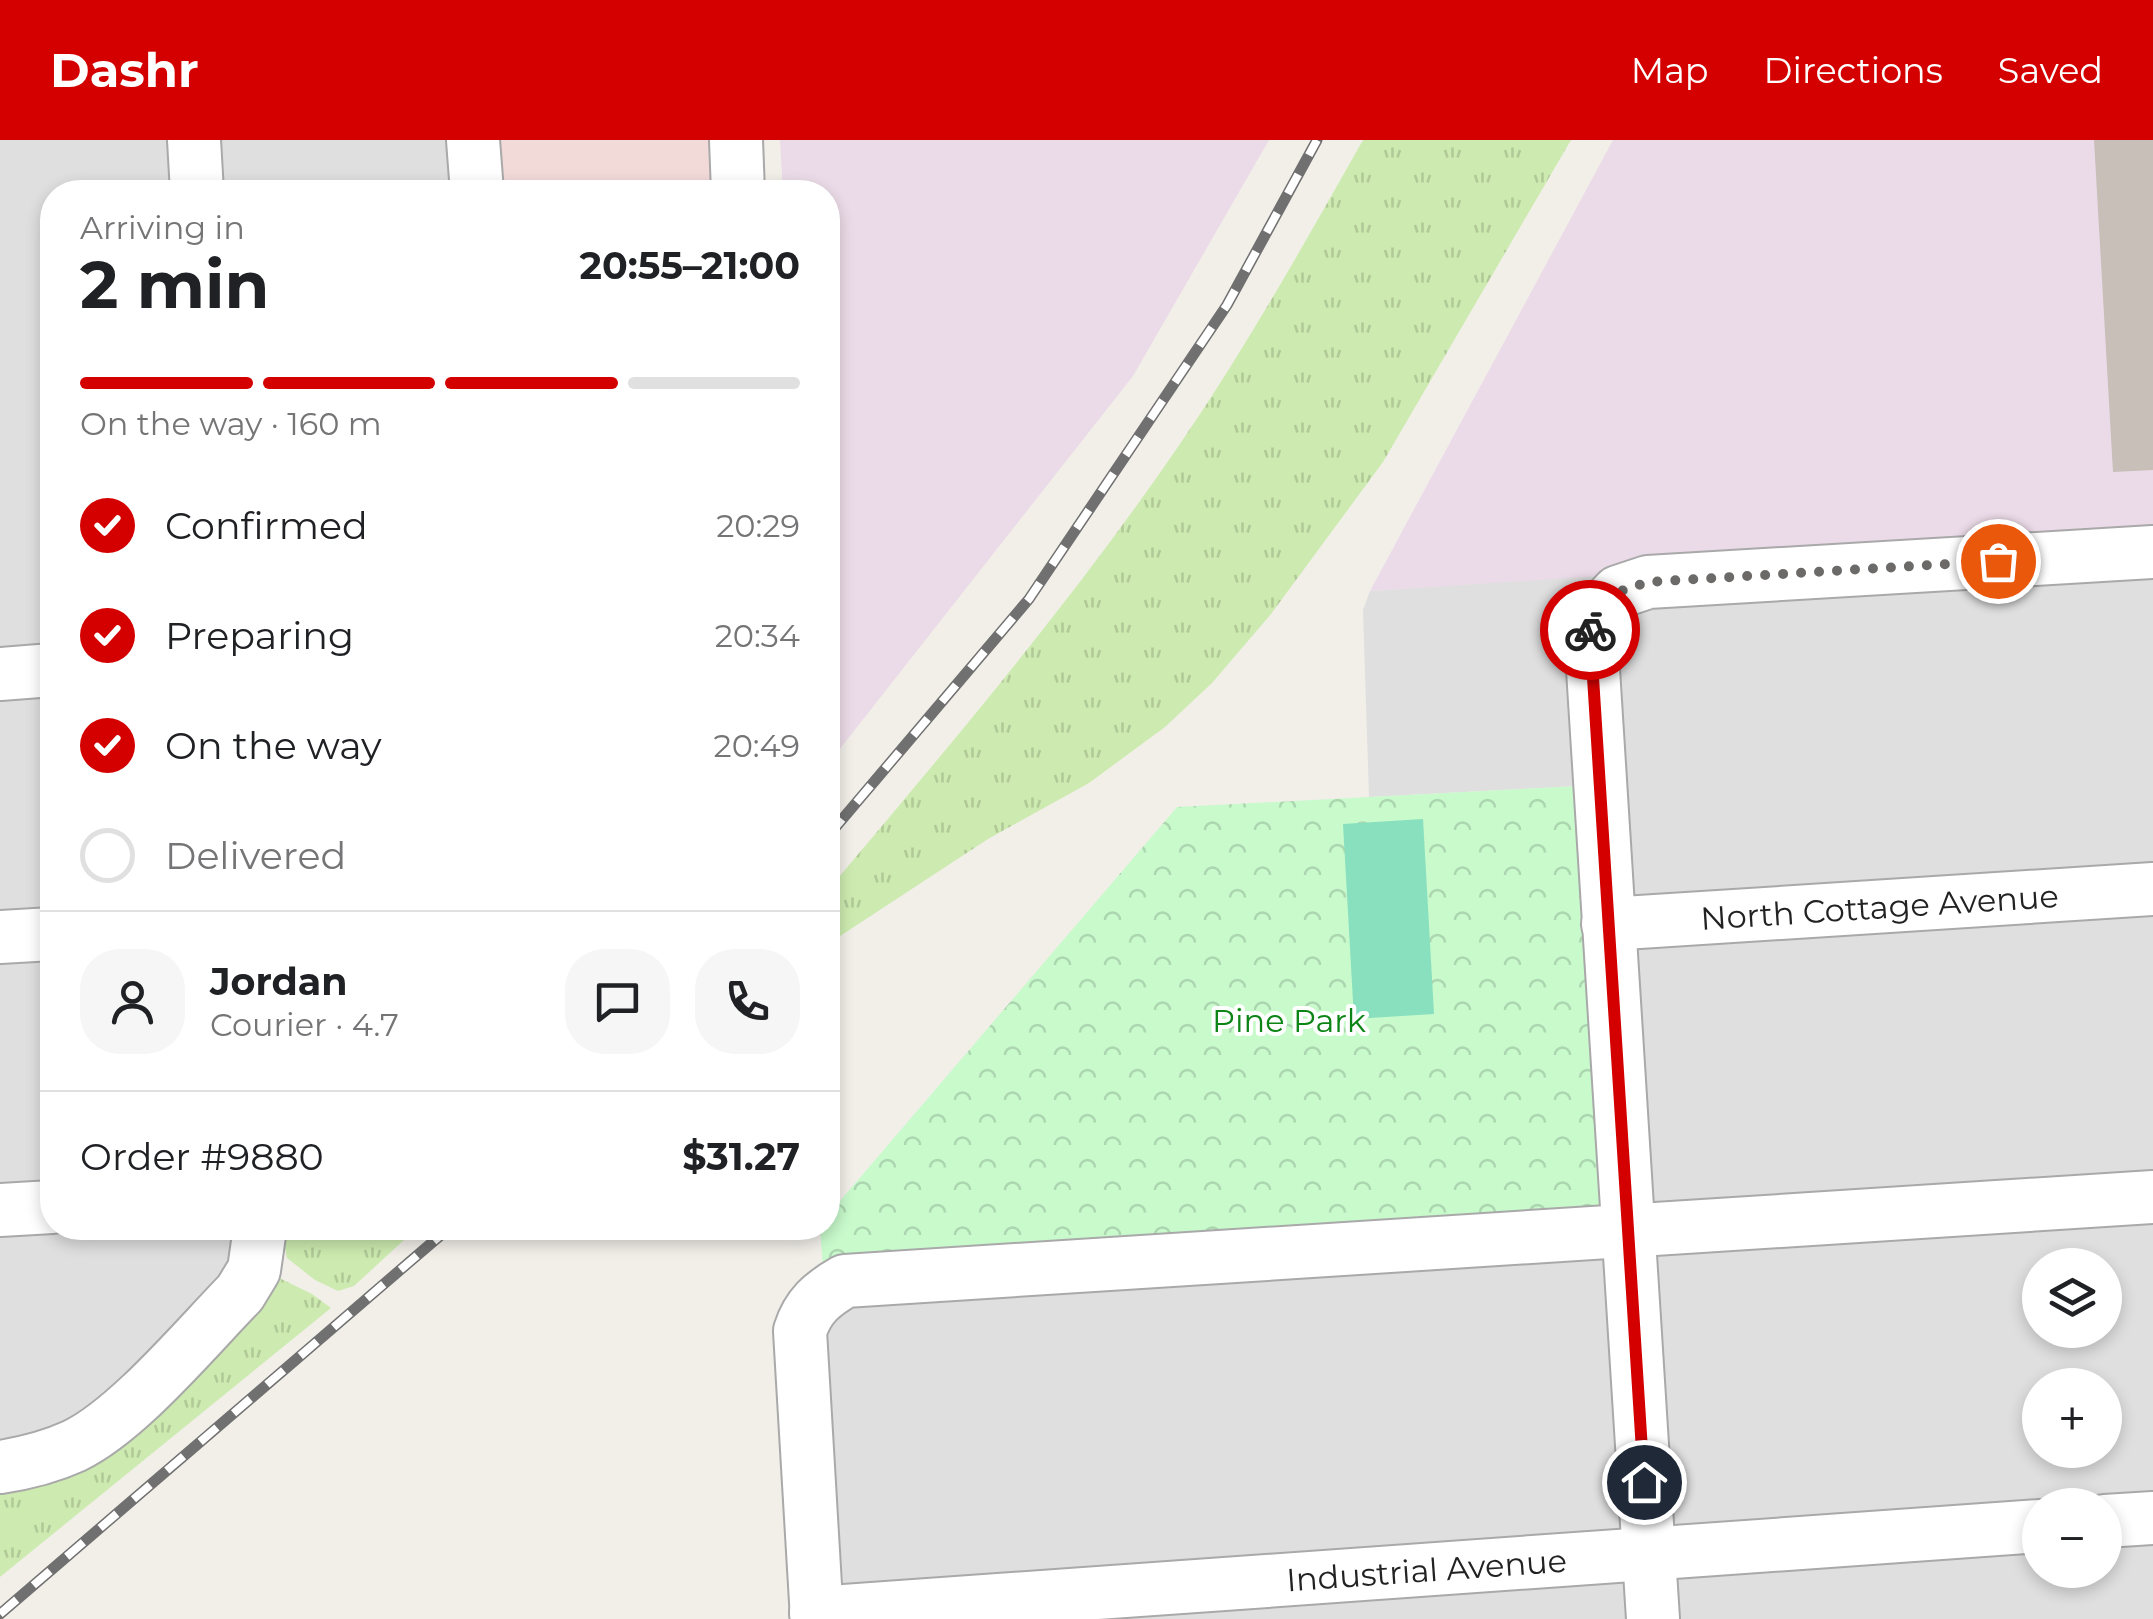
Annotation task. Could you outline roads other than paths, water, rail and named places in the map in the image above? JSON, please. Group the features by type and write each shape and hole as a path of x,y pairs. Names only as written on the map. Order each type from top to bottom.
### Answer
{"street":[{"path":"194,140 196,180"},
{"path":"474,140 476,180"},
{"path":"736,140 738,180"},
{"path":"1653,1619 1590,622 1618,592 1648,582 2153,552"},
{"path":"0,674 40,671"},
{"name":"North Cottage Avenue","path":"1608,924 2153,889"},
{"path":"0,937 40,935"},
{"path":"816,1616 800,1331 806,1312 824,1292 844,1281 2153,1197"},
{"path":"0,1210 40,1208"},
{"path":"0,1468 35,1461 76,1445 112,1421 240,1293 254,1270 258,1240"},
{"path":"2122,1520 2153,1518"},
{"name":"Industrial Avenue","path":"816,1616 2022,1527"}],"railway":[{"path":"840,822 1029,599 1227,305 1317,140"},
{"path":"0,1614 435,1240"}],"park label":[{"name":"Pine Park","path":"1289,1020"}]}
